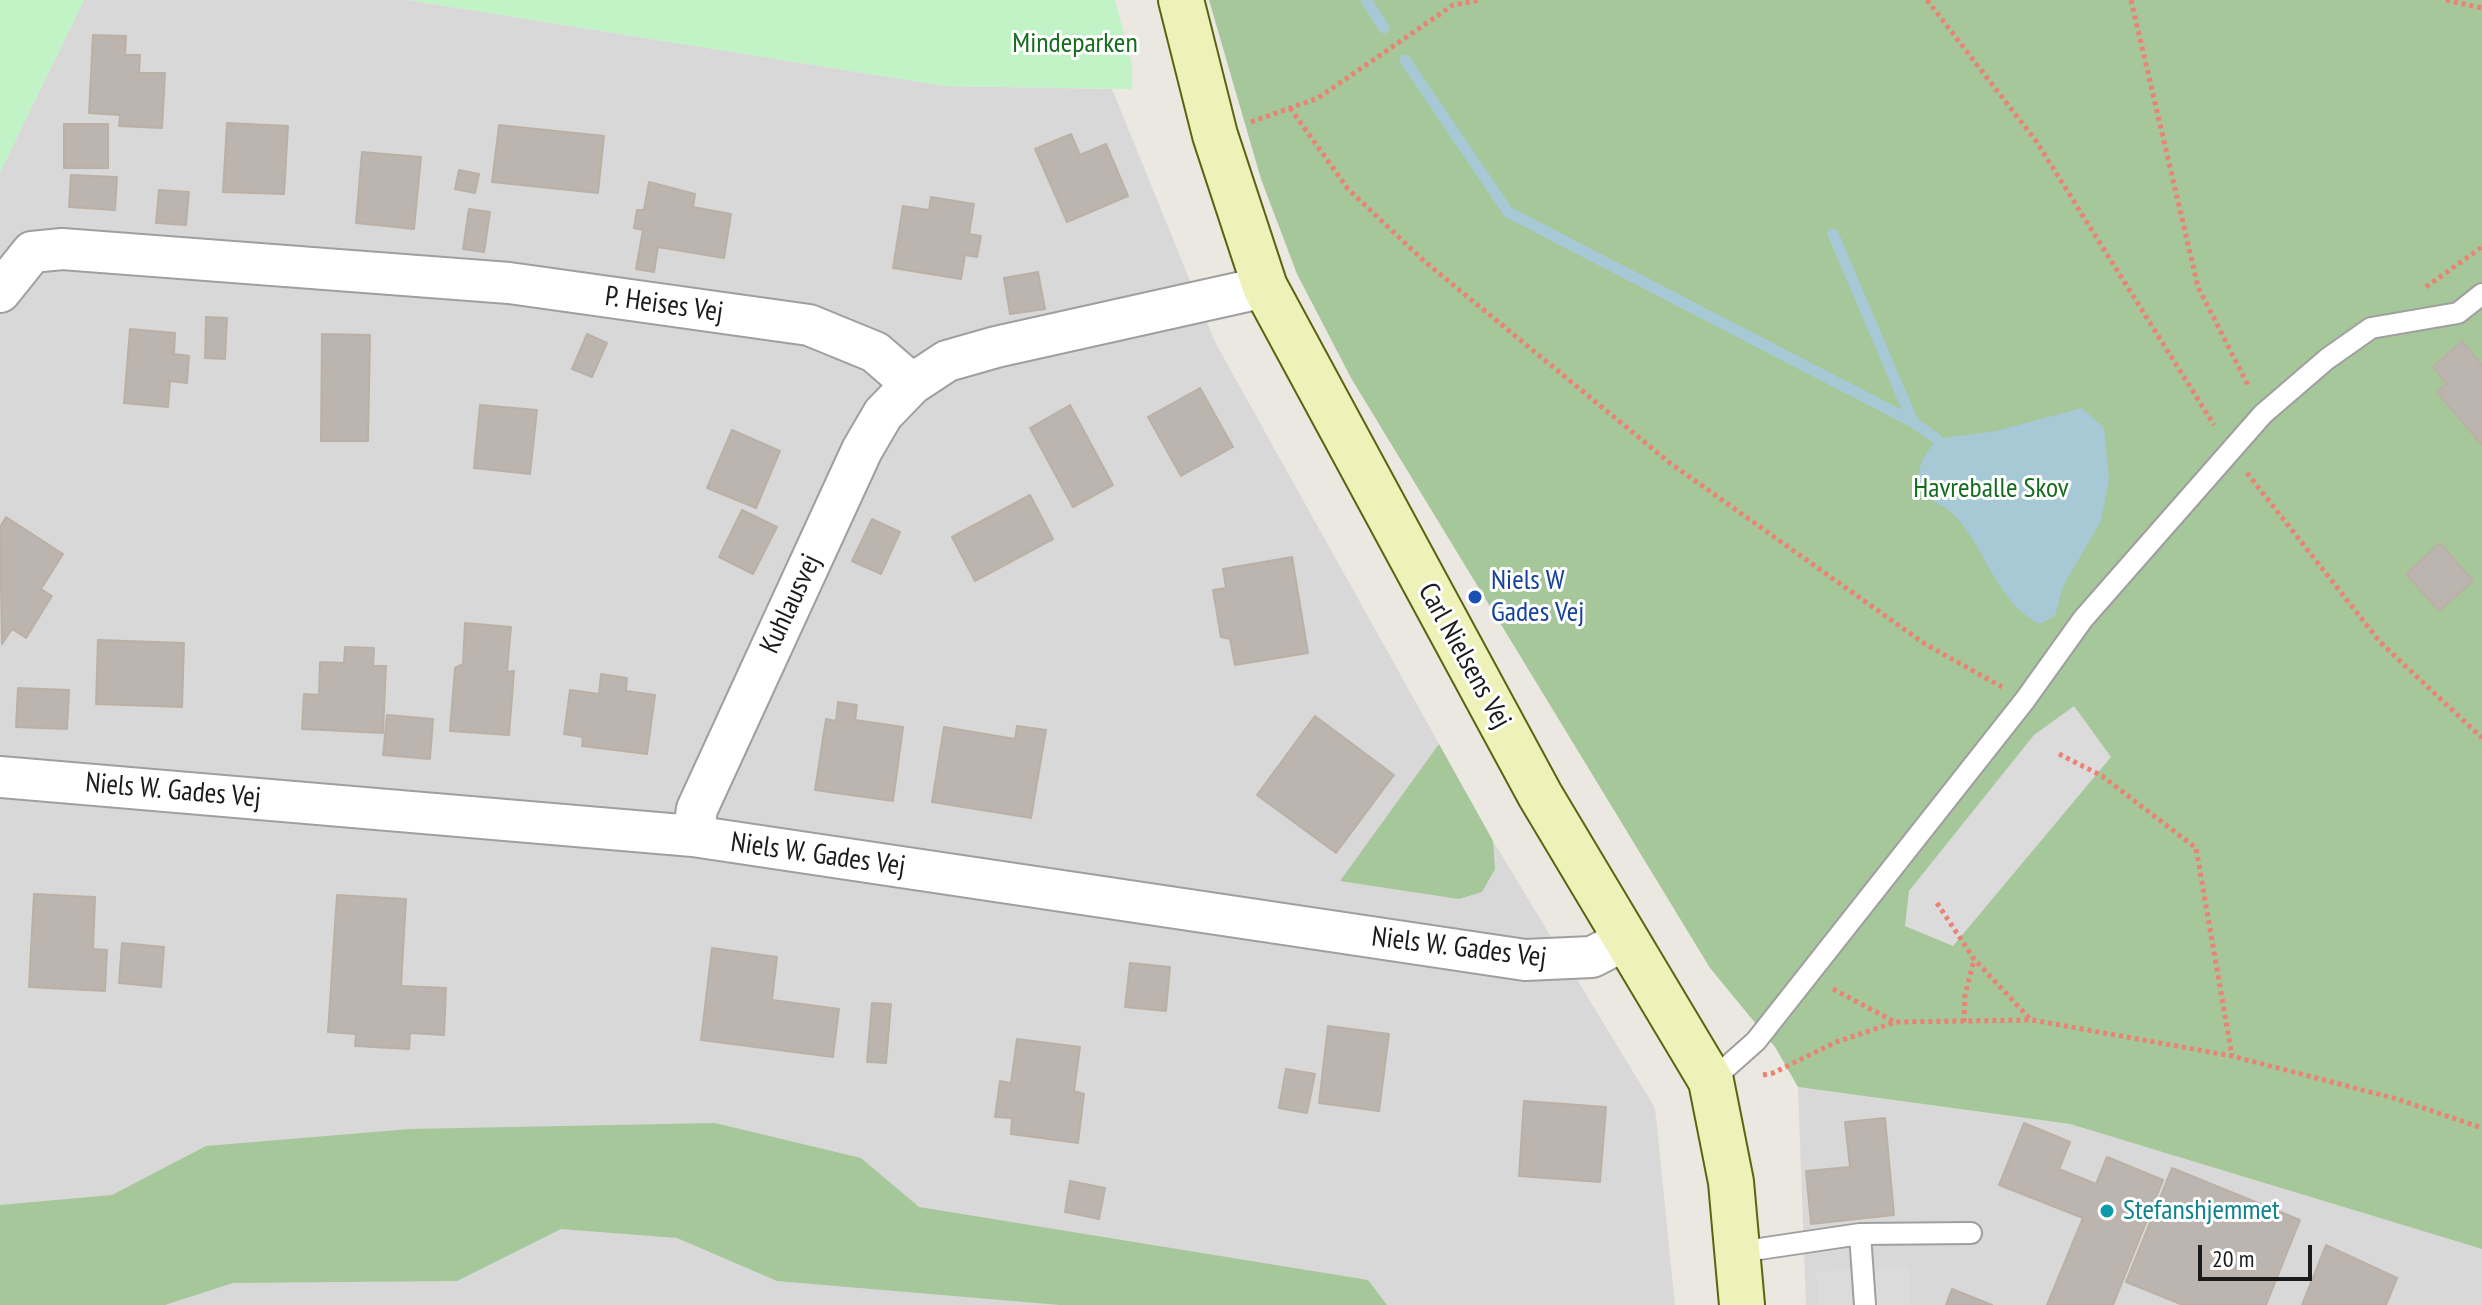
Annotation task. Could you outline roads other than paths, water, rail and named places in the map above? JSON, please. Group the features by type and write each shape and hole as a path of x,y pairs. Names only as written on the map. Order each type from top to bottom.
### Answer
{"street":[{"name":"Carl Nielsens Vej","path":"1181,0 1215,135 1265,287 1468,666 1711,1081 1731,1182 1742,1305"},
{"name":"P. Heises Vej","path":"0,292 32,252 62,249 509,283 809,325 875,352 912,384"},
{"path":"912,384 947,361 996,347 1265,287"},
{"name":"Kuhlausvej","path":"693,836 697,809 862,450 883,414 912,384"},
{"name":"Niels W. Gades Vej","path":"0,777 693,836 1525,960 1592,957 1627,939"}],"lane":[{"path":"1711,1081 1756,1041 2025,700 2083,619 2263,414 2327,359 2371,328 2458,313 2482,294"},
{"path":"1739,1252 1860,1234 1971,1233"},
{"path":"1860,1234 1865,1305"}],"water":[{"path":"2082,408 2104,428 2109,480 2101,521 2063,586 2055,616 2039,624 2011,601 1963,525 1951,512 1925,495 1919,472 1937,439 1996,431"}],"waterway":[{"path":"1366,0 1384,28"},
{"path":"1405,60 1508,212 1913,422 1937,439"},
{"path":"1833,234 1913,422"}],"place":[{"name":"Niels W Gades Vej","path":"1475,597"},
{"name":"Stefanshjemmet","path":"2107,1211"}],"park label":[{"name":"Mindeparken","path":"1075,44"},
{"name":"Havreballe Skov","path":"1991,489"}]}
